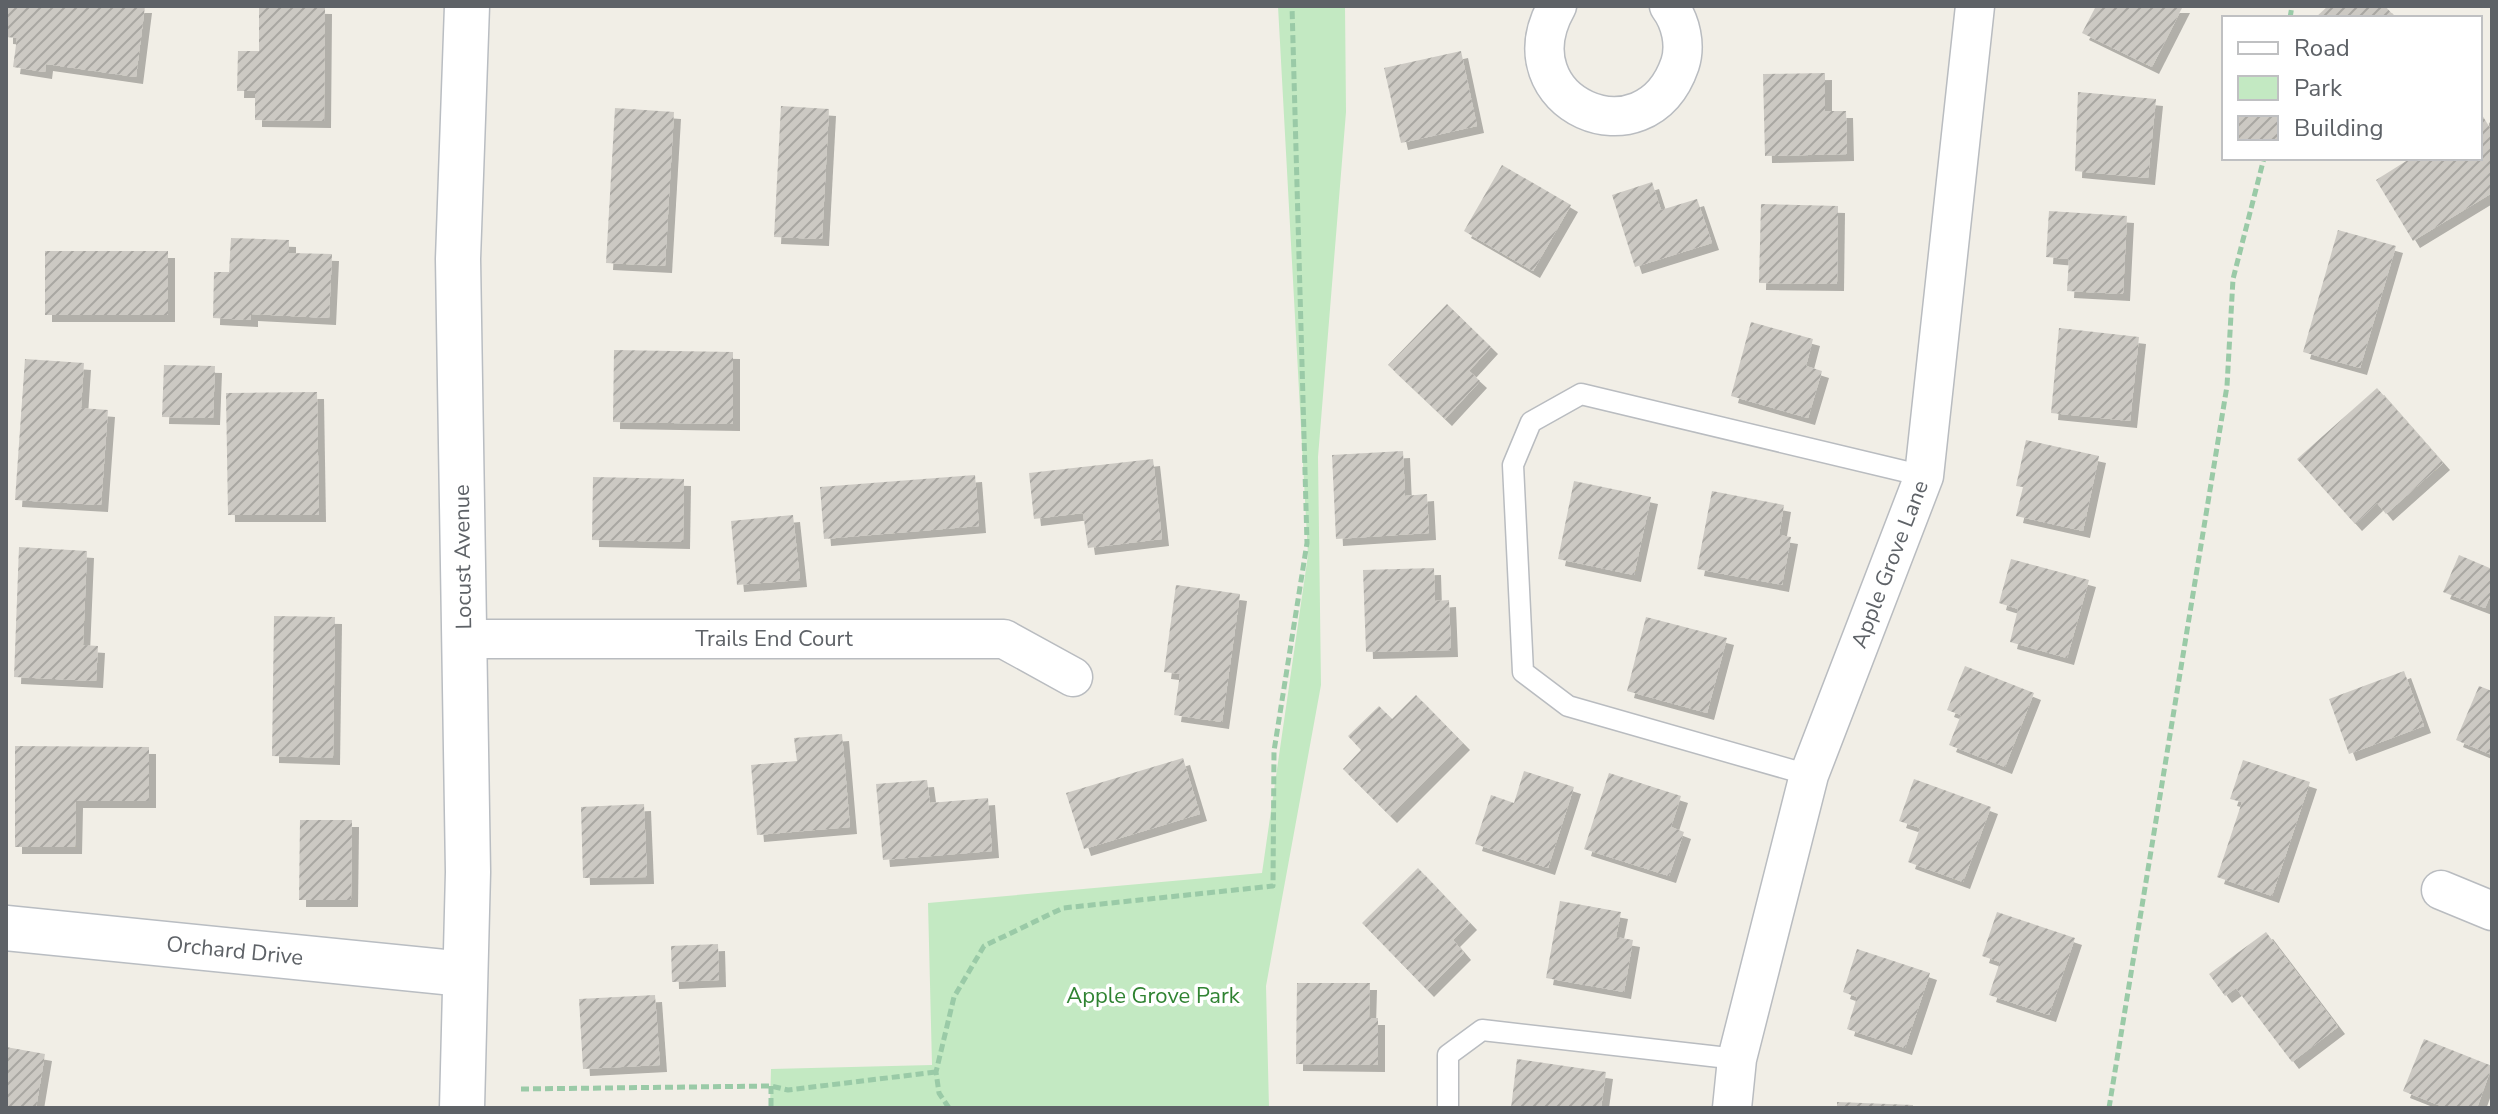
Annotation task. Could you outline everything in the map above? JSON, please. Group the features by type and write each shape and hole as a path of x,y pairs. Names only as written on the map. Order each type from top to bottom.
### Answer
{"street":[{"name":"Locust Avenue","path":"462,1108 468,872 458,259 467,6"},
{"path":"1557,6 1547,24 1543,48 1549,77 1564,97 1584,111 1602,116 1626,116 1656,102 1673,85 1683,54 1681,30 1673,7"},
{"name":"Apple Grove Lane","path":"1732,1108 1737,1059 1809,775 1924,476 1975,6"},
{"name":"Trails End Court","path":"464,639 1004,639 1073,677"},
{"path":"2441,890 2492,911"},
{"name":"Orchard Drive","path":"6,928 464,974"}],"lane":[{"path":"1809,775 1568,706 1523,672 1513,465 1531,422 1581,394 1924,476"},
{"path":"1448,1108 1448,1055 1482,1030 1737,1059"}],"path":[{"path":"949,1108 939,1093 936,1072 954,997 984,946 1063,908 1273,886 1274,751 1307,543 1292,6"},
{"path":"2109,1108 2227,386 2233,279 2263,160"},
{"path":"521,1089 771,1086 788,1090 936,1072"},
{"path":"771,1086 771,1108"}],"green space":[{"name":"Apple Grove Park","path":"1278,6 1345,6 1346,112 1318,457 1321,685 1266,986 1269,1108 770,1108 771,1069 932,1065 928,903 1262,873 1308,555"}],"building":[{"path":"6,6 145,6 136,77 46,64 45,72 13,67 17,38 6,37"},
{"path":"259,6 325,7 324,121 255,120 255,91 237,91 238,51 259,51"},
{"path":"2096,6 2183,6 2152,67 2082,33"},
{"path":"2328,6 2385,6 2394,16 2317,16"},
{"path":"1461,51 1477,126 1401,143 1384,68"},
{"path":"1825,73 1825,111 1846,111 1847,154 1765,156 1763,74"},
{"path":"2078,92 2156,99 2148,178 2075,171"},
{"path":"781,106 829,109 822,239 774,237"},
{"path":"615,108 674,112 665,266 606,263"},
{"path":"2482,115 2492,131 2492,193 2413,241 2376,180 2408,160 2482,160"},
{"path":"1502,165 1571,205 1533,271 1464,231"},
{"path":"1652,182 1661,210 1697,199 1712,243 1635,267 1612,195"},
{"path":"1761,204 1838,206 1837,284 1759,283"},
{"path":"2049,211 2127,216 2123,294 2067,291 2069,259 2046,257"},
{"path":"2338,230 2396,246 2360,368 2303,352"},
{"path":"231,238 289,240 289,253 332,254 329,318 251,314 251,320 213,318 214,272 229,272"},
{"path":"45,251 168,251 168,315 45,315"},
{"path":"1447,304 1491,347 1469,371 1480,381 1445,419 1388,365"},
{"path":"1751,322 1813,339 1806,366 1822,371 1808,418 1731,396"},
{"path":"2059,328 2139,337 2130,421 2051,413"},
{"path":"614,350 733,352 733,424 613,422"},
{"path":"25,359 84,363 81,408 108,410 101,505 15,500"},
{"path":"164,365 215,366 213,418 162,417"},
{"path":"2377,388 2443,463 2386,514 2377,503 2355,524 2297,459"},
{"path":"317,392 319,515 228,515 226,393"},
{"path":"2026,440 2099,456 2083,531 2016,516 2023,487 2016,486"},
{"path":"1403,451 1405,496 1427,494 1429,533 1336,539 1332,455"},
{"path":"1153,459 1162,539 1088,548 1083,513 1034,519 1029,473"},
{"path":"975,475 979,526 824,539 820,487"},
{"path":"593,477 684,479 683,542 592,540"},
{"path":"1574,481 1651,497 1634,575 1558,559"},
{"path":"1712,491 1784,505 1779,535 1791,537 1782,585 1697,569"},
{"path":"793,515 800,580 737,585 731,521"},
{"path":"19,547 87,551 83,645 98,646 96,681 14,677"},
{"path":"2459,555 2492,569 2492,592 2485,608 2443,592"},
{"path":"2011,559 2089,580 2067,658 2010,642 2018,609 1999,603"},
{"path":"1434,568 1435,601 1449,600 1451,650 1366,652 1363,570"},
{"path":"1176,585 1240,594 1222,722 1174,715 1180,674 1164,672"},
{"path":"274,616 335,617 333,758 272,756"},
{"path":"1646,617 1727,638 1707,713 1627,691"},
{"path":"1965,666 2034,693 2005,767 1949,745 1961,715 1947,710"},
{"path":"2404,671 2424,726 2349,754 2329,699"},
{"path":"2479,686 2492,691 2492,755 2456,740"},
{"path":"1416,695 1463,743 1390,816 1343,769 1361,750 1348,736 1379,706 1392,719"},
{"path":"842,734 850,827 757,835 751,765 797,761 794,738"},
{"path":"15,746 149,747 149,801 76,801 75,847 15,847"},
{"path":"1183,758 1200,814 1084,849 1066,793"},
{"path":"2243,760 2310,782 2272,896 2217,877 2242,802 2230,799"},
{"path":"1524,771 1574,787 1548,868 1475,844 1491,795 1514,803"},
{"path":"1609,773 1681,796 1671,827 1684,832 1669,876 1584,849"},
{"path":"1914,779 1991,807 1963,882 1908,862 1920,828 1899,821"},
{"path":"927,780 930,803 988,798 992,851 883,860 876,784"},
{"path":"644,804 647,877 583,878 581,807"},
{"path":"300,820 352,820 351,900 299,900"},
{"path":"1418,868 1470,923 1453,940 1464,953 1427,990 1362,923"},
{"path":"1560,901 1621,912 1616,937 1633,940 1624,992 1546,978"},
{"path":"1997,912 2075,938 2049,1015 1989,995 2000,962 1982,956"},
{"path":"2266,932 2338,1027 2292,1062 2236,988 2225,996 2209,974"},
{"path":"718,944 719,980 672,982 671,946"},
{"path":"1857,949 1930,973 1905,1048 1847,1029 1857,997 1843,992"},
{"path":"1297,983 1370,983 1369,1018 1378,1018 1378,1065 1296,1064"},
{"path":"655,995 660,1065 583,1069 579,999"},
{"path":"2424,1039 2492,1066 2477,1108 2446,1108 2403,1091"},
{"path":"6,1047 45,1054 36,1108 6,1108"},
{"path":"1517,1059 1606,1072 1601,1108 1511,1108"},
{"path":"1837,1102 1913,1105 1913,1108 1837,1108"}]}
